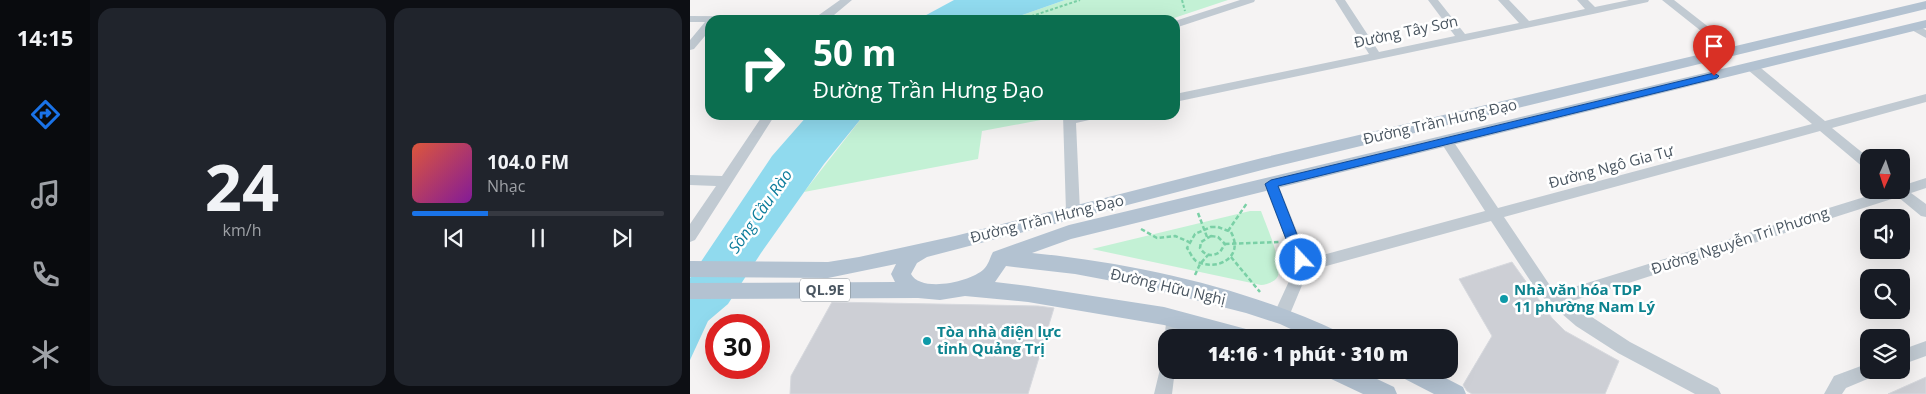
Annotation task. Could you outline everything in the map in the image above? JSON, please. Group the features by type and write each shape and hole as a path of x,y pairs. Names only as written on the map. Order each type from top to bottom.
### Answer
{"main road":[{"name":"Đường Trần Hưng Đạo","path":"690,269 828,270 955,243 1262,164 1926,5"},
{"path":"1892,14 1922,29"},
{"name":"Đường Trần Hưng Đạo","path":"690,290 917,290 937,292 962,288 974,285 990,277 995,271 1000,258 1069,232 1752,67 1922,29"},
{"path":"1734,52 1752,67"},
{"path":"1262,164 1271,184"},
{"name":"Đường Trần Hưng Đạo","path":"955,243 977,243 987,246 995,251 1000,258"},
{"name":"Đường Trần Hưng Đạo","path":"917,290 905,282 901,274 908,261 916,254 929,248"},
{"name":"Đường Hữu Nghị","path":"1000,258 1057,262 1189,290 1281,316 1311,329"},
{"name":"Đường Hữu Nghị","path":"962,288 1028,294 1174,328"},
{"path":"1354,379 1386,394"},
{"path":"1426,379 1455,394"}],"street":[{"path":"826,15 847,0"},
{"path":"1180,23 1250,0"},
{"path":"1340,0 1375,55"},
{"path":"1433,0 1462,38"},
{"path":"1502,0 1526,24"},
{"path":"1582,0 1592,10"},
{"name":"Đường Tây Sơn","path":"1180,97 1644,0"},
{"path":"1667,0 1734,52"},
{"path":"690,19 705,20"},
{"path":"690,47 705,29"},
{"path":"1752,67 1860,157"},
{"name":"Đường Ngô Gia Tự","path":"1303,266 1926,98"},
{"path":"690,236 765,120"},
{"path":"1070,120 1073,212"},
{"path":"1446,141 1544,289 1555,300 1585,325 1712,394"},
{"path":"690,180 727,181"},
{"name":"Đường Nguyễn Tri Phương","path":"1910,187 1926,183"},
{"path":"1271,184 1303,266 1281,316"},
{"name":"Đường Nguyễn Tri Phương","path":"1555,300 1870,199"},
{"path":"1909,199 1926,212"},
{"path":"1910,354 1926,348"},
{"path":"1833,394 1840,382 1860,374"},
{"path":"1164,394 1166,379"}],"path":[{"path":"1035,15 1080,0"},
{"path":"1228,231 1250,199 1241,201"},
{"path":"1206,210 1197,212 1207,237"},
{"path":"1144,224 1135,226 1158,238 1175,236 1189,242"},
{"path":"1218,227 1228,231 1235,237 1236,244 1231,257 1217,264 1200,264 1189,255 1189,242 1192,236 1204,228 1218,227"},
{"path":"1276,233 1282,250"},
{"path":"1208,255 1200,248 1201,242 1207,237 1218,237 1224,244 1279,242"},
{"path":"1193,278 1200,264 1208,255 1220,253 1224,244"},
{"path":"1231,257 1260,292"},
{"path":"1250,290 1267,293"}],"green space":[{"path":"1065,0 1228,0 1180,16 1022,15"},
{"path":"860,120 1041,120 982,131 978,159 804,192"},
{"path":"1250,211 1261,211 1278,262 1277,278 1266,284 1261,285 1092,249"}],"water":[{"path":"954,0 1065,0 1022,15 926,15"},
{"name":"Sông Cầu Rào","path":"804,120 860,120 824,164 761,253 728,304 716,314 705,314 705,328 690,360 690,278 772,156"}],"building":[{"path":"1512,262 1552,318 1565,331 1619,361 1605,394 1472,394 1467,391 1463,385 1492,336 1459,279"},
{"name":"Tòa nhà điện lực tỉnh Quảng Trị","path":"832,302 1038,306 1054,308 1028,394 790,394 791,376"},
{"path":"1926,377 1926,394 1888,394"}],"place":[{"name":"Nhà văn hóa TDP 11 phường Nam Lý","path":"1504,299"},
{"name":"Tòa nhà điện lực tỉnh Quảng Trị","path":"927,341"}],"route":[{"path":"1301,260 1271,184 1714,76"}]}
